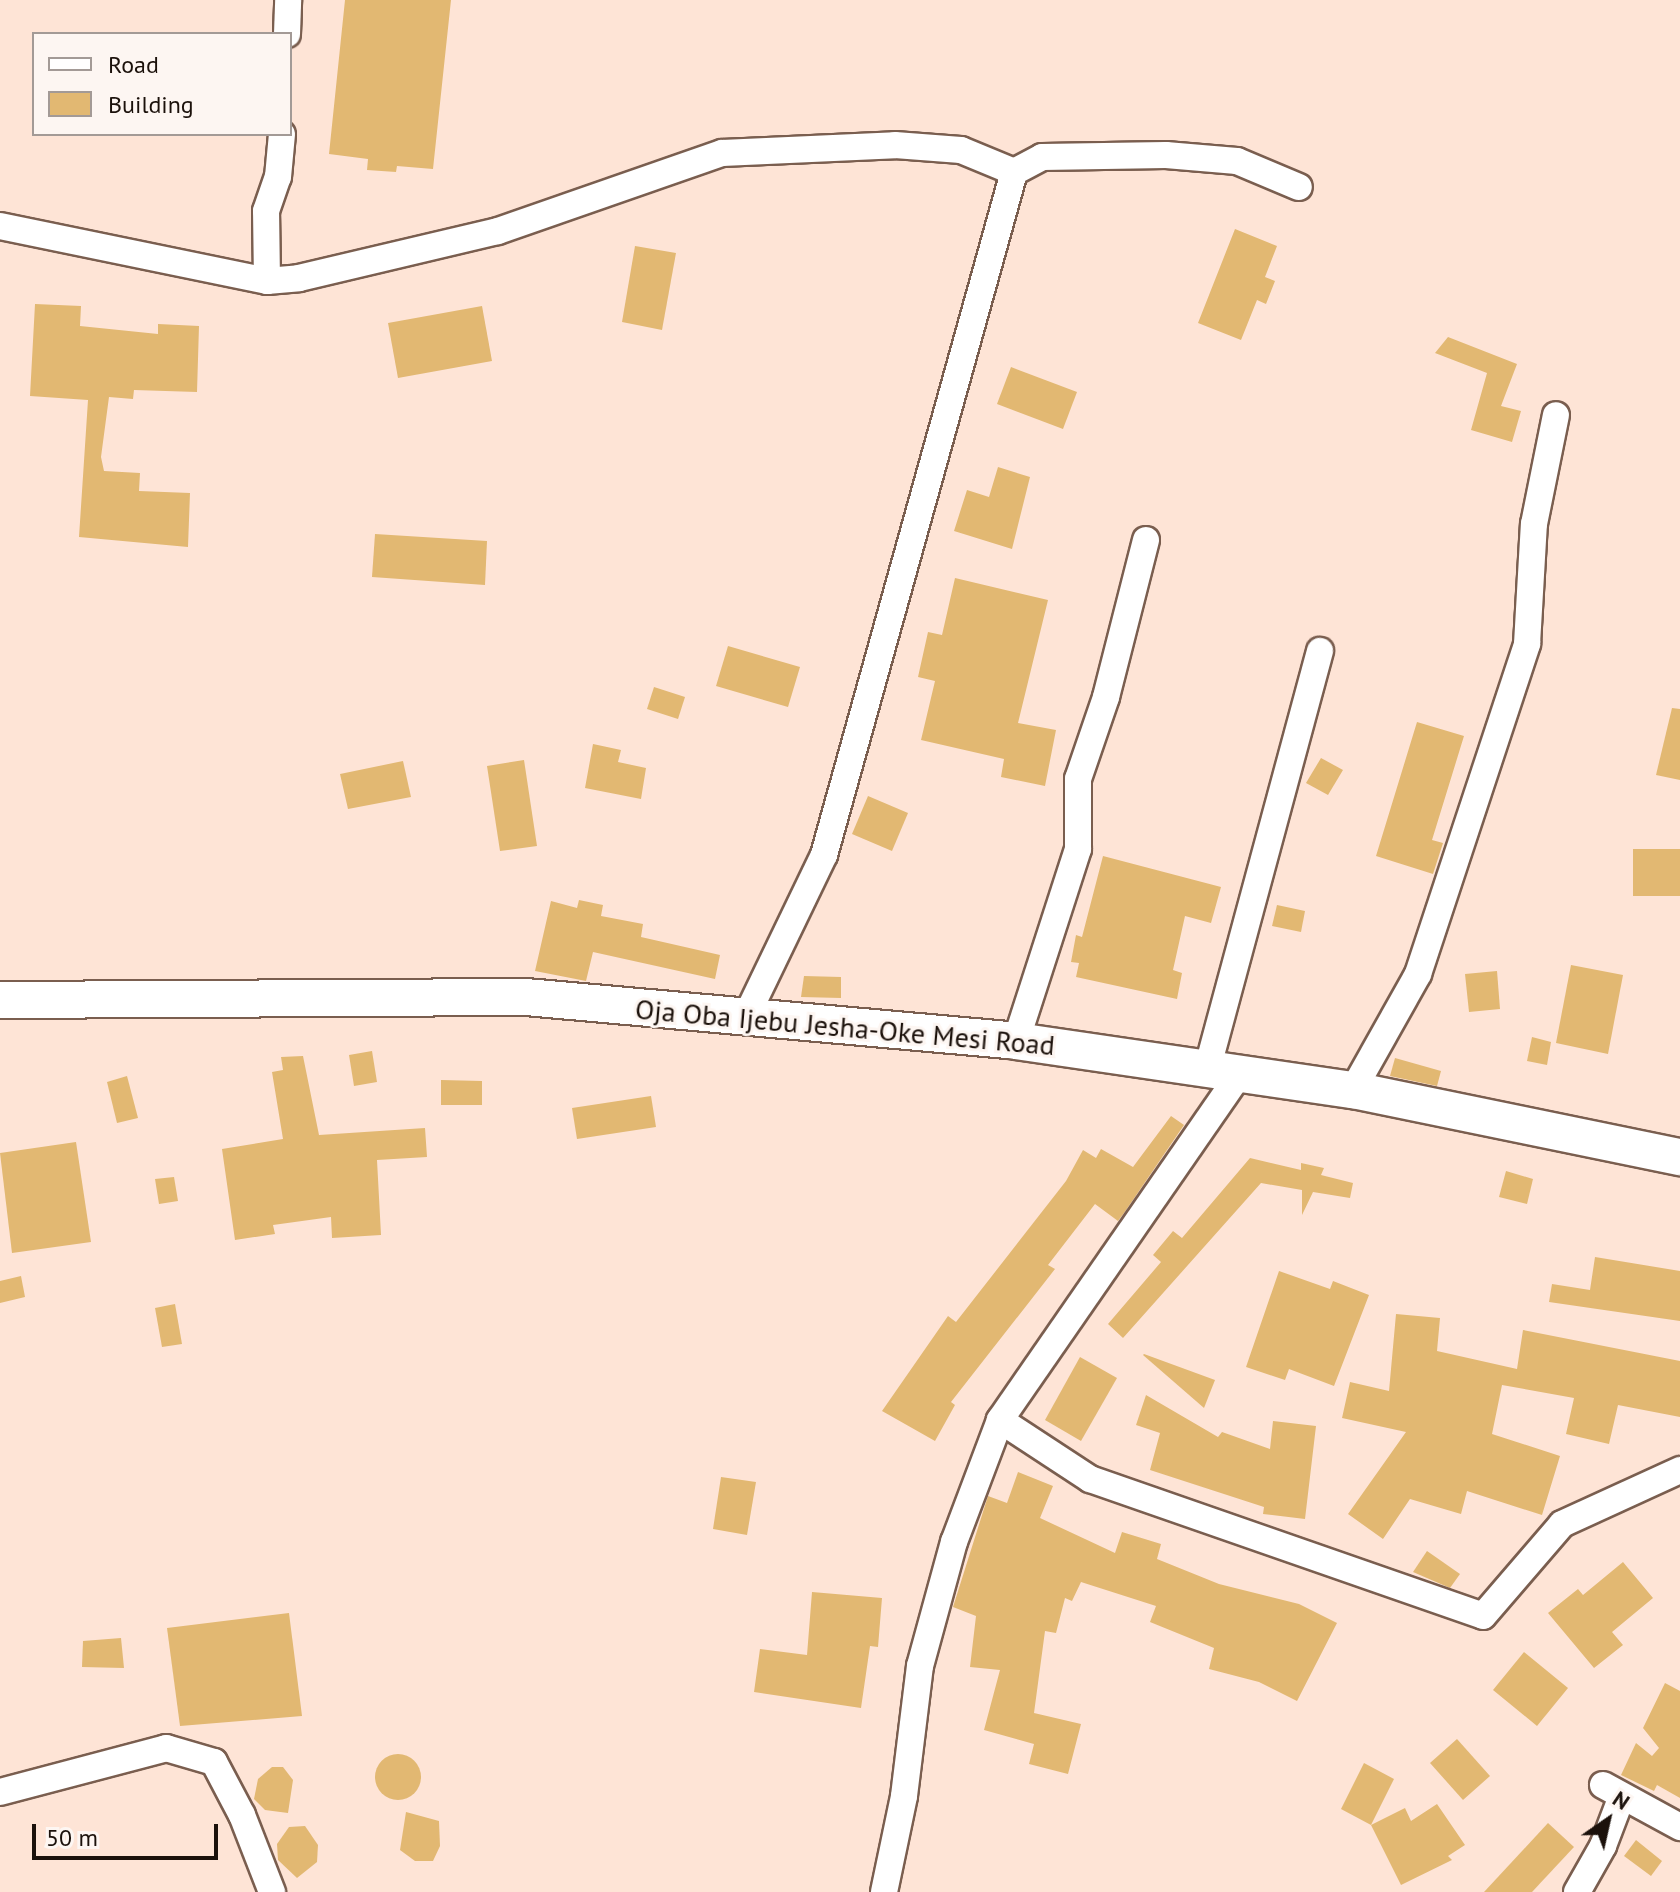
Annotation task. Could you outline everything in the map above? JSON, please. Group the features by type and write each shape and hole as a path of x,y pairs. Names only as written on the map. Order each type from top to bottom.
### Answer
{"main road":[{"name":"Oja Oba Ijebu Jesha-Oke Mesi Road","path":"0,1000 526,997 1016,1041 1353,1090 1680,1157"}],"street":[{"path":"287,32 288,0"},
{"path":"267,281 266,211 278,177 282,136"},
{"path":"0,226 267,281 299,278 498,231 722,153 895,145 961,150 1014,172"},
{"path":"745,1019 824,855 1014,172 1042,157 1166,155 1237,161 1299,187"},
{"path":"1353,1090 1418,974 1527,644 1534,524 1556,415"},
{"path":"1016,1041 1078,849 1078,779 1106,697 1146,540"},
{"path":"884,1892 904,1796 920,1666 954,1542 1000,1420 1224,1070 1320,651"},
{"path":"1000,1420 1090,1479 1483,1616 1562,1524 1680,1470"},
{"path":"0,1792 166,1748 214,1762 242,1815 272,1892"},
{"path":"1577,1892 1603,1846 1612,1790 1680,1827"}],"building":[{"path":"345,0 451,0 433,169 397,166 396,172 367,170 368,159 329,154"},
{"path":"1235,229 1277,246 1265,277 1275,281 1266,304 1257,300 1241,340 1198,323"},
{"path":"635,246 676,253 662,330 622,322"},
{"path":"35,304 81,306 80,326 158,334 158,324 199,326 197,392 134,390 133,399 109,397 101,457 104,471 140,473 139,491 190,493 188,547 79,537 88,400 30,396"},
{"path":"482,306 492,361 398,378 388,323"},
{"path":"1448,337 1517,364 1501,406 1521,411 1512,442 1471,430 1487,373 1435,353"},
{"path":"1011,367 1077,392 1063,429 997,404"},
{"path":"998,467 1030,477 1012,549 954,531 967,490 989,497"},
{"path":"375,534 487,541 485,585 372,577"},
{"path":"955,578 1048,600 1018,723 1056,730 1045,786 1001,777 1004,759 921,740 935,681 918,677 928,632 942,635"},
{"path":"728,646 800,667 788,707 716,686"},
{"path":"654,687 685,697 678,719 647,709"},
{"path":"1672,708 1680,709 1680,780 1656,775"},
{"path":"1417,722 1464,736 1432,840 1443,843 1433,874 1376,856"},
{"path":"593,744 621,750 618,762 646,768 641,799 585,788"},
{"path":"1321,758 1343,770 1328,795 1306,783"},
{"path":"524,760 537,846 500,851 487,766"},
{"path":"403,761 411,797 348,809 340,774"},
{"path":"868,796 908,813 892,851 852,834"},
{"path":"1633,849 1680,849 1680,896 1633,896"},
{"path":"1103,856 1221,887 1211,923 1185,916 1173,970 1182,973 1177,999 1076,977 1079,963 1071,962 1076,935 1082,937"},
{"path":"579,900 603,905 601,916 643,924 641,937 720,955 715,979 593,952 586,981 535,971 551,901 577,908"},
{"path":"1277,905 1305,911 1301,932 1272,926"},
{"path":"1571,965 1623,975 1608,1054 1556,1043"},
{"path":"1497,971 1500,1009 1469,1012 1465,974"},
{"path":"804,976 841,977 841,998 801,997"},
{"path":"1532,1037 1551,1042 1547,1065 1527,1061"},
{"path":"372,1051 377,1082 354,1086 349,1055"},
{"path":"303,1056 319,1135 425,1128 427,1157 377,1160 381,1235 332,1238 331,1217 273,1225 275,1234 235,1240 222,1149 283,1139 272,1072 283,1070 281,1057"},
{"path":"1395,1058 1441,1071 1437,1086 1390,1076"},
{"path":"127,1076 138,1118 117,1123 107,1082"},
{"path":"441,1080 482,1081 482,1105 441,1105"},
{"path":"651,1096 656,1127 577,1139 572,1108"},
{"path":"1171,1116 1184,1125 1124,1213 1118,1221 1095,1204 1048,1265 1055,1269 951,1402 955,1405 935,1441 882,1411 948,1316 956,1322 1066,1181 1083,1150 1096,1158 1101,1149 1133,1167"},
{"path":"76,1142 91,1242 12,1253 0,1153"},
{"path":"1250,1158 1301,1170 1301,1163 1324,1168 1321,1175 1353,1183 1350,1198 1313,1192 1302,1215 1302,1190 1261,1183 1123,1338 1108,1324 1161,1262 1153,1255 1173,1231 1182,1238"},
{"path":"1506,1171 1533,1179 1527,1204 1499,1197"},
{"path":"174,1177 178,1201 159,1204 155,1179"},
{"path":"1595,1257 1680,1271 1680,1321 1549,1302 1552,1284 1590,1290"},
{"path":"1279,1271 1330,1289 1333,1281 1369,1295 1334,1386 1289,1369 1285,1380 1246,1367"},
{"path":"21,1276 25,1297 0,1303 0,1281"},
{"path":"175,1304 182,1344 162,1347 155,1308"},
{"path":"1396,1314 1440,1318 1437,1351 1517,1369 1523,1330 1680,1361 1680,1417 1618,1405 1609,1444 1566,1434 1574,1398 1502,1385 1492,1434 1560,1456 1542,1515 1467,1491 1461,1514 1410,1499 1383,1539 1348,1514 1406,1432 1342,1418 1350,1382 1389,1391"},
{"path":"1143,1355 1215,1380 1204,1408"},
{"path":"1080,1357 1117,1378 1081,1441 1045,1420"},
{"path":"1146,1395 1218,1437 1222,1432 1270,1449 1273,1421 1316,1426 1305,1519 1263,1514 1264,1507 1150,1470 1160,1433 1136,1425"},
{"path":"1018,1472 1053,1486 1040,1518 1115,1553 1122,1532 1161,1544 1157,1559 1219,1584 1299,1604 1337,1623 1297,1701 1259,1682 1209,1669 1214,1648 1150,1622 1156,1606 1081,1582 1072,1601 1065,1598 1056,1633 1045,1631 1034,1713 1081,1724 1068,1774 1029,1764 1034,1744 984,1730 1000,1670 970,1667 976,1616 953,1607 988,1496 1007,1503"},
{"path":"721,1477 756,1482 747,1535 713,1529"},
{"path":"1427,1551 1460,1574 1450,1588 1413,1572"},
{"path":"1623,1562 1653,1598 1612,1632 1623,1645 1594,1668 1548,1613 1578,1589 1583,1595"},
{"path":"812,1592 882,1598 878,1647 870,1646 861,1708 754,1692 760,1649 807,1655"},
{"path":"289,1613 302,1716 180,1726 167,1628"},
{"path":"121,1638 124,1668 82,1667 83,1641"},
{"path":"1524,1652 1568,1688 1537,1726 1493,1690"},
{"path":"1665,1683 1680,1691 1680,1798 1657,1785 1654,1791 1621,1775 1636,1743 1652,1756 1659,1748 1643,1728"},
{"path":"1457,1739 1490,1776 1463,1800 1430,1763"},
{"path":"398,1754 414,1761 421,1777 414,1793 398,1800 382,1793 375,1777 382,1761"},
{"path":"1364,1763 1394,1779 1371,1825 1341,1809"},
{"path":"272,1767 283,1767 293,1780 288,1813 265,1810 254,1799 258,1779"},
{"path":"1437,1804 1465,1845 1448,1856 1452,1860 1401,1885 1371,1825 1405,1808 1411,1821"},
{"path":"406,1812 439,1821 440,1846 433,1861 415,1861 400,1850"},
{"path":"1548,1823 1574,1847 1532,1892 1484,1892"},
{"path":"305,1826 318,1845 317,1862 297,1878 278,1860 277,1844 289,1827"},
{"path":"1636,1840 1662,1861 1651,1876 1624,1856"}]}
